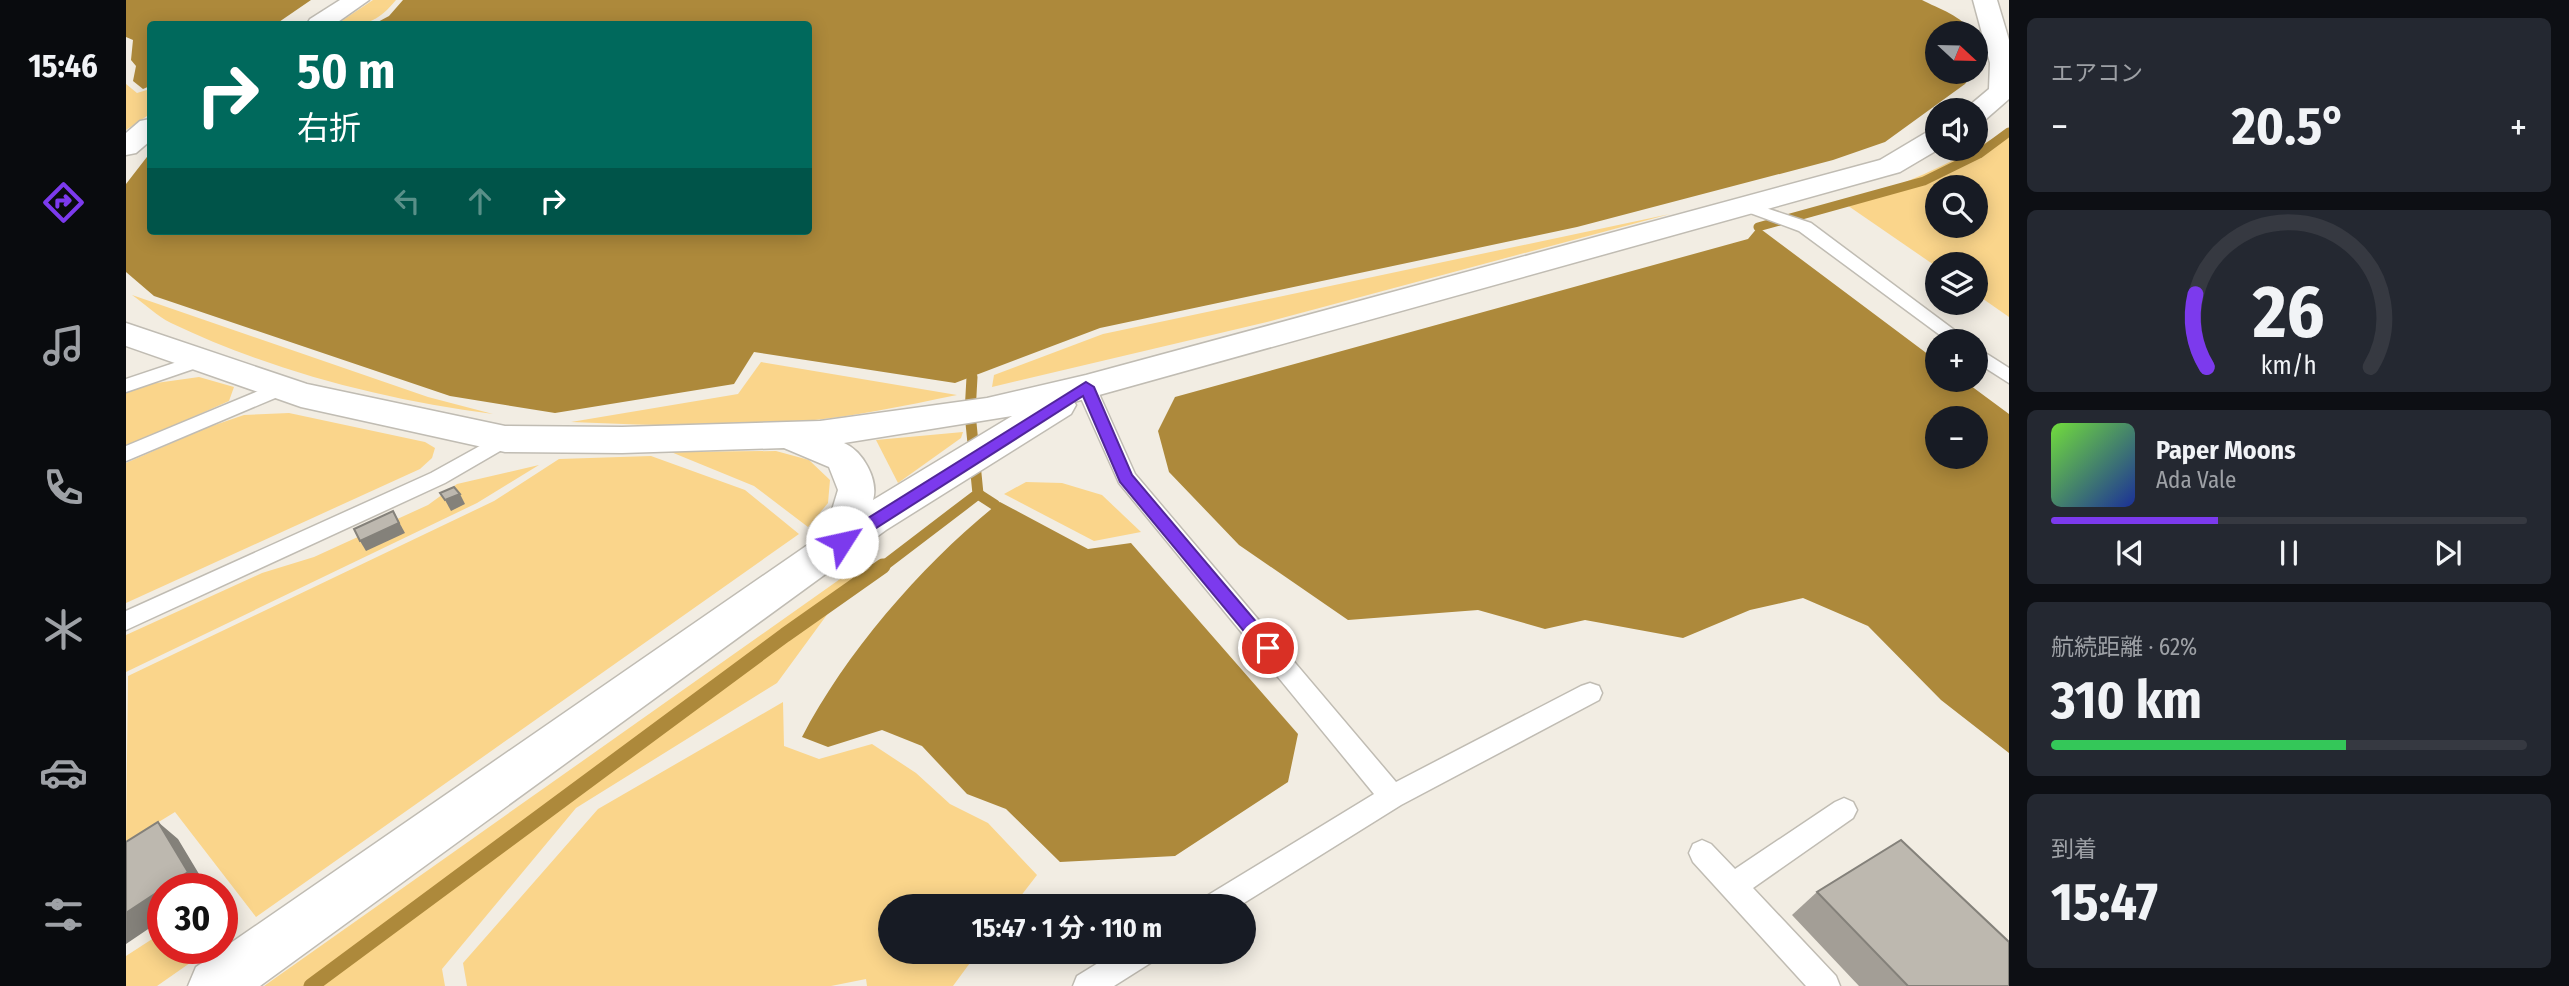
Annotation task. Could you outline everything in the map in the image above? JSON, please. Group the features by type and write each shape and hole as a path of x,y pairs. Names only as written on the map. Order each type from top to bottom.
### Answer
{"street":[{"path":"324,21 357,0"},
{"path":"1985,0 2004,47 2006,92 1988,105"},
{"path":"126,147 147,130"},
{"path":"126,334 301,395 505,439 622,440 820,434 987,410 1086,387 1748,207 1890,166 1925,145"},
{"path":"215,986 842,542 1086,387"},
{"path":"790,435 844,458 857,491 842,542"}],"lane":[{"path":"1748,207 1805,227 1944,329"},
{"path":"126,386 201,360"},
{"path":"1988,362 2009,377"},
{"path":"1086,387 1126,478 1392,797"},
{"path":"126,454 280,388"},
{"path":"126,621 438,478 505,439"},
{"path":"1234,894 1392,797 1590,693"},
{"path":"1733,886 1844,810"},
{"path":"1702,853 1826,986"},
{"path":"1087,986 1123,964"}],"shaded area":[{"path":"126,0 311,0 280,21 147,21 147,87 143,89 133,81 136,66 131,60 133,40 126,37"},
{"path":"373,0 396,0 383,14 370,21 342,21"},
{"path":"403,0 1922,0 1962,21 1925,21 1925,84 1965,84 1946,98 1925,98 1925,113 1885,142 1833,160 1577,227 1100,328 955,383 754,352 734,384 555,413 450,396 154,296 126,272 126,184 147,157 147,235 812,235 812,21 380,21 389,16"},
{"path":"126,84 137,93 147,90 147,116 126,130"},
{"path":"1999,135 2009,138 2009,317 1988,302 1988,252 1925,252 1925,259 1844,203 1904,183 1951,161 1988,161 1988,142"},
{"path":"1670,214 1267,322 992,387 994,375 1103,334"},
{"path":"1758,227 1925,352 1925,392 1979,392 2009,414 2009,753 1941,700 1868,626 1803,598 1750,610 1683,638 1585,620 1545,629 1478,610 1348,620 1239,545 1169,472 1158,431 1175,397 1748,239"},
{"path":"132,295 428,397 493,414 370,392 248,356 171,323"},
{"path":"761,362 957,395 857,414 769,424 656,425 571,422 738,394"},
{"path":"199,377 234,387 229,401 126,447 126,392 149,384"},
{"path":"289,413 425,442 435,448 432,458 420,469 126,603 126,463 206,428 244,415"},
{"path":"963,432 961,438 898,483 876,440"},
{"path":"776,451 809,460 830,480 828,503 808,527 754,486 671,452"},
{"path":"651,456 745,490 799,534 256,917 238,894 238,873 222,873 175,812 126,842 128,676 494,501 559,459"},
{"path":"539,465 477,503 126,672 126,635 262,573 314,557 428,505 457,484"},
{"path":"1026,482 1062,483 1102,495 1141,532 1094,541 1004,494"},
{"path":"1000,502 1088,549 1131,543 1298,734 1288,782 1175,856 1060,862 1006,809 967,794 922,746 882,730 828,747 802,737 841,673 889,610 944,552"},
{"path":"867,560 777,683 576,808 442,969 445,986 264,986"},
{"path":"783,702 784,746 819,759 872,744 916,773 950,804 988,823 1037,875 1022,894 878,894 878,964 969,964 953,986 867,986 866,979 831,986 467,986 463,963 598,809"},
{"path":"147,942 147,964 189,964 157,986 126,986 126,956"}],"building":[{"path":"454,487 460,494 445,500 440,493"},
{"path":"393,511 399,523 360,541 354,529"},
{"path":"158,822 188,872 147,873 147,899 126,913 126,842"},
{"path":"1901,840 2009,942 2009,986 1908,986 1817,892"}],"waterway":[{"path":"1758,227 1924,181 1979,154 2009,132"},
{"path":"972,377 970,413 978,494"},
{"path":"881,568 978,494"},
{"path":"978,494 995,505"},
{"path":"311,986 785,635 883,566"}],"route":[{"path":"842,542 872,520 1086,387 1126,478 1268,648"}]}
